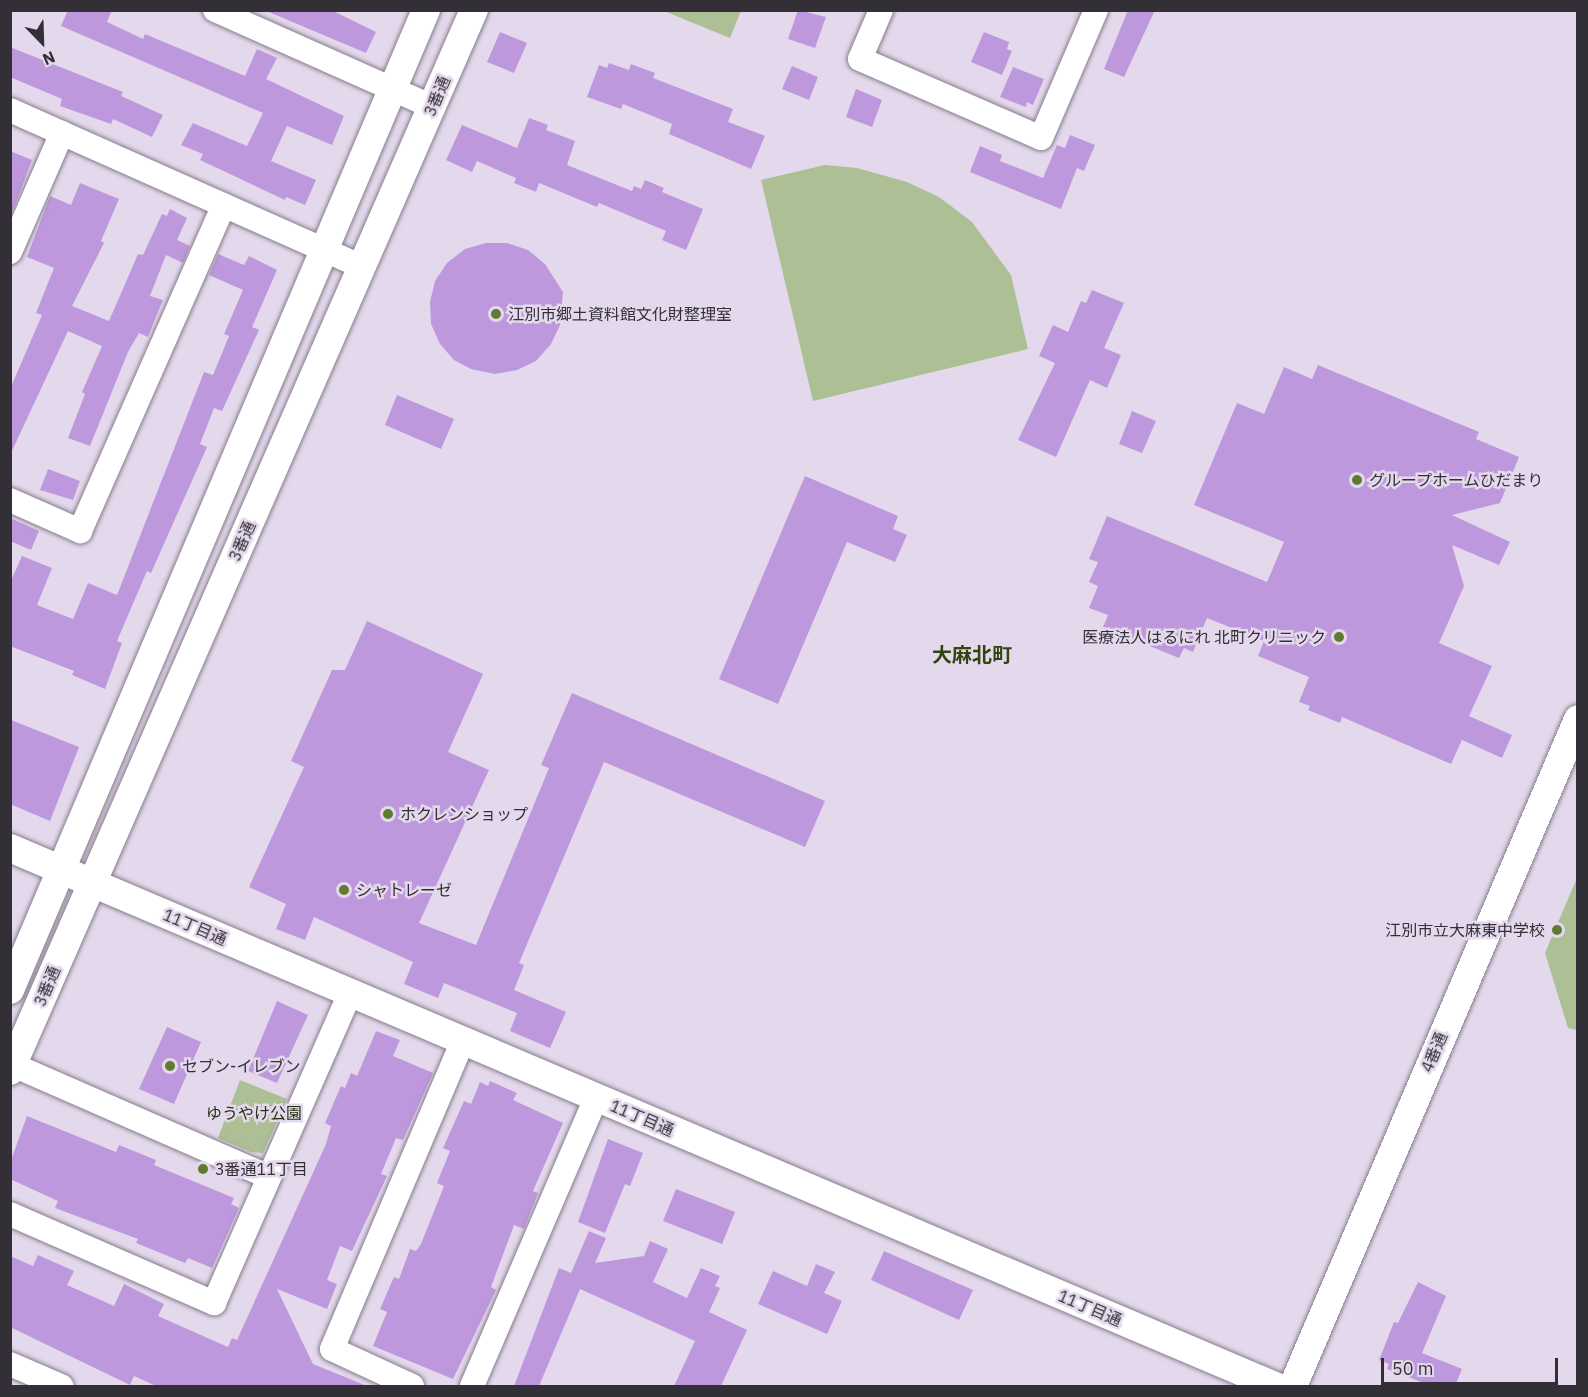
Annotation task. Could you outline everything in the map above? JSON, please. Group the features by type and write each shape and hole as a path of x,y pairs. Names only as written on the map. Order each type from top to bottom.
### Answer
{"street":[{"path":"215,10 433,107"},
{"name":"3番通","path":"11,985 426,10"},
{"name":"3番通","path":"12,1068 474,10"},
{"path":"881,10 860,60 1041,138 1096,10"},
{"path":"10,110 363,267"},
{"path":"10,252 63,133"},
{"path":"10,500 80,531 224,205"},
{"name":"4番通","path":"1293,1386 1578,719"},
{"name":"11丁目通","path":"10,848 1275,1386"},
{"path":"11,985 42,997"},
{"path":"10,1214 214,1303 350,993"},
{"path":"412,1386 332,1349 463,1041"},
{"path":"12,1068 269,1177"},
{"path":"472,1386 596,1098"},
{"path":"10,1364 61,1386"}],"green space":[{"path":"741,10 730,38 664,11"},
{"path":"825,165 857,168 907,182 939,197 972,222 1011,275 1028,349 813,401 761,180"},
{"path":"1577,878 1577,1030 1568,1028 1545,953"},
{"name":"ゆうやけ公園","path":"240,1080 287,1099 263,1153 251,1152 218,1138"}],"building":[{"path":"68,10 112,10 107,22 143,39 145,34 245,76 257,49 277,58 266,79 344,116 332,145 287,126 271,161 316,180 305,205 286,197 285,200 200,160 203,154 181,145 193,123 247,146 263,113 61,26"},
{"path":"264,10 331,10 376,32 366,53"},
{"path":"798,10 826,17 815,48 788,39"},
{"path":"1128,10 1155,10 1124,77 1104,69"},
{"path":"500,32 527,43 514,73 487,62"},
{"path":"984,32 1009,42 1007,49 1012,51 1002,75 971,62"},
{"path":"10,47 123,92 121,96 163,115 152,137 113,119 111,124 60,106 62,99 10,77"},
{"path":"609,63 629,70 631,64 655,73 653,78 733,109 728,122 765,136 751,169 669,134 672,124 623,104 621,109 587,97 599,65 607,68"},
{"path":"792,66 818,77 809,100 782,89"},
{"path":"1013,67 1044,79 1033,105 1027,102 1026,107 1000,97"},
{"path":"856,89 882,100 872,127 846,117"},
{"path":"529,118 548,125 546,130 575,141 567,165 632,191 634,186 641,189 645,180 664,188 662,192 703,209 686,250 662,240 666,231 599,203 597,207 539,183 536,192 514,183 516,178 477,161 472,172 446,160 462,125 517,148"},
{"path":"1070,135 1095,145 1084,171 1077,168 1061,209 970,172 980,146 1002,155 1000,161 1043,178 1057,145 1065,148"},
{"path":"10,151 32,160 13,210 10,210"},
{"path":"80,183 119,199 101,241 104,243 72,306 109,321 138,254 143,255 162,214 167,216 170,209 187,218 177,240 190,246 183,263 166,255 150,296 163,300 148,337 139,333 128,352 90,446 68,438 85,394 82,392 102,346 68,331 10,455 10,389 42,315 36,313 54,268 27,257 50,196 71,205"},
{"name":"江別市郷土資料館文化財整理室","path":"486,243 507,243 528,250 545,264 563,292 560,325 551,344 536,361 517,370 495,374 471,369 454,360 440,344 431,324 430,302 435,281 447,263 465,249"},
{"path":"218,254 244,265 249,256 277,270 252,327 259,330 222,411 214,408 200,444 207,447 151,573 147,571 117,641 122,643 105,689 72,675 74,671 10,646 10,583 22,556 52,568 37,605 73,619 88,583 117,595 204,372 213,375 229,336 224,334 243,290 209,275"},
{"path":"1092,290 1124,303 1104,348 1121,355 1107,388 1090,380 1056,457 1018,440 1055,363 1039,356 1053,325 1068,332 1081,301 1086,303"},
{"path":"1318,365 1479,432 1476,439 1519,457 1500,503 1452,515 1510,542 1499,565 1452,545 1464,586 1439,643 1492,666 1469,716 1512,735 1502,758 1462,740 1451,764 1342,717 1340,723 1308,710 1310,706 1299,702 1309,677 1258,656 1264,641 1207,618 1193,652 1184,648 1179,658 1103,627 1108,615 1089,608 1098,586 1089,582 1098,562 1089,559 1107,516 1267,582 1284,542 1194,505 1237,403 1264,414 1284,367 1312,379"},
{"path":"397,395 454,419 441,449 385,425"},
{"path":"1132,411 1156,421 1142,453 1119,444"},
{"path":"48,469 80,481 73,500 40,490"},
{"path":"805,476 898,516 893,529 907,535 895,562 847,542 778,704 719,679"},
{"path":"10,518 39,531 31,550 10,541"},
{"path":"367,621 483,674 448,752 489,770 419,923 476,945 549,768 541,765 572,693 825,801 805,847 604,762 519,963 524,965 514,990 566,1012 550,1048 510,1031 517,1013 444,983 438,998 404,984 413,962 314,917 305,940 276,929 286,904 249,887 304,767 291,761 332,670 345,670"},
{"path":"11,720 79,747 50,821 10,804"},
{"path":"277,1001 308,1015 277,1083 248,1071"},
{"name":"セブン-イレブン","path":"167,1027 201,1042 174,1104 139,1089"},
{"path":"376,1031 400,1040 393,1056 433,1073 403,1140 396,1138 381,1174 387,1176 352,1251 340,1246 327,1280 337,1284 327,1309 277,1289 313,1364 367,1386 156,1386 134,1376 130,1385 10,1327 10,1256 33,1266 38,1255 74,1271 67,1285 114,1306 124,1284 164,1304 158,1316 228,1347 232,1338 237,1340 326,1144 331,1126 325,1123 341,1086 345,1088 351,1073 357,1076"},
{"path":"490,1081 517,1093 513,1100 563,1123 533,1191 538,1193 524,1229 514,1225 491,1287 496,1290 453,1379 373,1346 387,1312 380,1309 394,1277 399,1279 410,1249 416,1251 421,1244 444,1186 437,1183 450,1151 443,1148 464,1101 471,1104 480,1082 488,1086"},
{"path":"27,1116 116,1152 119,1145 156,1160 154,1165 234,1198 231,1204 239,1208 212,1268 188,1258 185,1263 136,1243 138,1239 55,1208 58,1201 10,1179 10,1163"},
{"path":"608,1139 643,1153 630,1186 625,1184 605,1233 578,1222"},
{"path":"676,1189 735,1212 722,1244 663,1221"},
{"path":"589,1231 606,1238 595,1263 644,1256 650,1241 668,1249 653,1282 687,1298 701,1268 720,1276 715,1286 720,1288 709,1312 747,1330 721,1386 674,1386 695,1341 580,1289 539,1386 514,1386 559,1268 571,1273"},
{"path":"884,1251 973,1290 959,1320 871,1280"},
{"path":"816,1264 835,1272 824,1293 842,1301 827,1334 758,1304 773,1271 807,1286"},
{"path":"1418,1282 1446,1296 1422,1353 1462,1369 1455,1386 1432,1386 1387,1369 1389,1364 1379,1360 1394,1322 1398,1323"}],"place":[{"name":"江別市郷土資料館文化財整理室","path":"496,314"},
{"name":"グループホームひだまり","path":"1357,480"},
{"name":"医療法人はるにれ 北町クリニック","path":"1339,637"},
{"name":"ホクレンショップ","path":"388,814"},
{"name":"シャトレーゼ","path":"344,890"},
{"name":"江別市立大麻東中学校","path":"1557,930"},
{"name":"セブン-イレブン","path":"170,1066"},
{"name":"3番通11丁目","path":"203,1169"}],"district":[{"name":"大麻北町","path":"972,654"}]}
